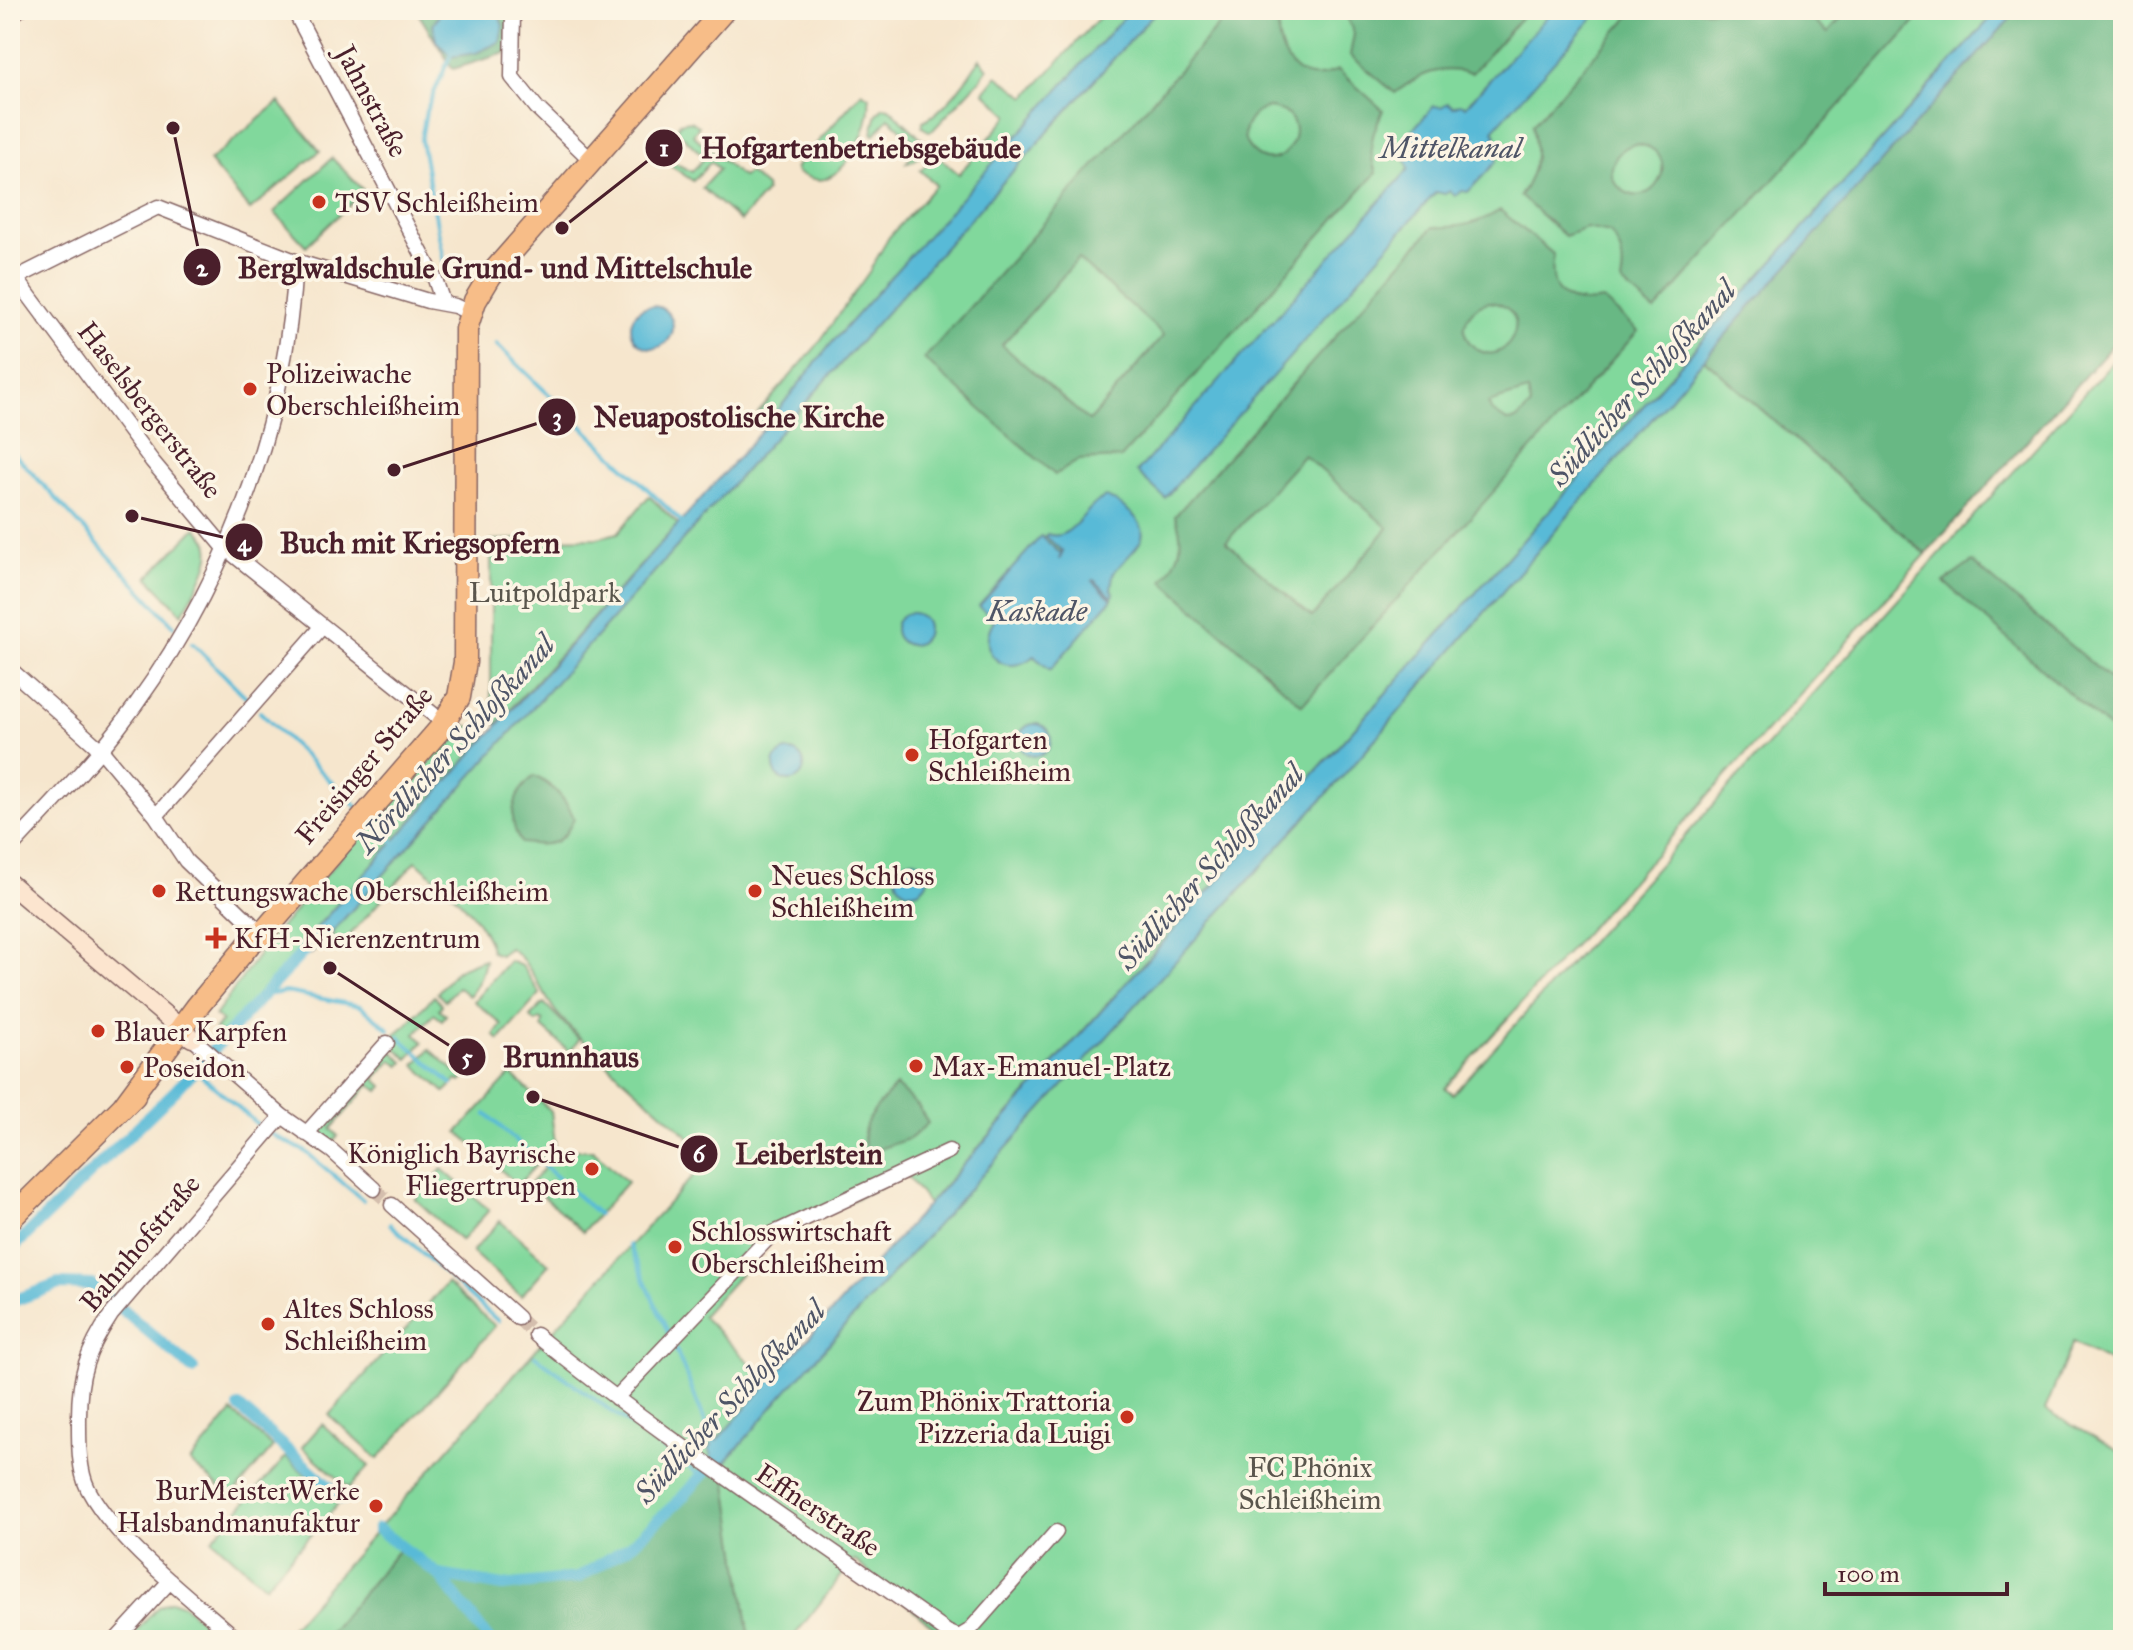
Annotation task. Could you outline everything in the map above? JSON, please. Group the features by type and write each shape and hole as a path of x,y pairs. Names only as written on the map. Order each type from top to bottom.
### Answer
{"main road":[{"name":"Freisinger Straße","path":"10,1219 192,1038 241,953 262,934 444,723 459,697 465,662 466,329 470,313 490,276 724,10"},
{"path":"10,884 192,1038"}],"street":[{"path":"10,16 19,10"},
{"name":"Jahnstraße","path":"294,10 440,288 443,303"},
{"path":"513,10 512,77 537,108 591,160"},
{"path":"12,276 158,207 295,261 470,313"},
{"path":"10,849 101,750 175,645 198,603 253,480 274,404 292,308 295,261"},
{"name":"Haselsbergerstraße","path":"12,276 143,449 224,547 444,723"},
{"path":"156,816 322,627"},
{"path":"10,669 101,750 156,816 186,861 262,934"},
{"path":"192,1038 278,1121 332,1151 374,1189"},
{"path":"306,1134 387,1043"},
{"name":"Bahnhofstraße","path":"238,1640 170,1581 116,1528 88,1489 79,1438 81,1375 95,1338 111,1315 278,1121"},
{"path":"616,1398 772,1234 949,1151"},
{"path":"392,1205 518,1318"},
{"name":"Effnerstraße","path":"536,1335 720,1474 854,1564 947,1632 959,1637 969,1631 1056,1532"},
{"path":"116,1640 170,1581"}],"green space":[{"path":"416,10 512,10 506,53 453,69"},
{"path":"1106,10 1131,10 764,427 758,421 758,413 815,348 869,272 889,237 936,185 920,170 935,157 959,174 1009,115 984,92 997,76 1026,97"},
{"path":"1157,10 1998,10 928,1204 906,1174 772,1239 702,1316 770,1383 709,1448 714,1461 678,1502 630,1546 578,1578 503,1586 439,1575 402,1546 324,1640 280,1640 695,1174 704,1160 701,1148 572,1030 515,952 509,948 500,955 492,952 471,913 416,861 341,945 333,938 333,931"},
{"path":"1232,10 1268,10 1279,19 1282,48 1299,72 1319,76 1338,70 1383,110 1372,141 1376,173 1121,458 1079,460 1055,475 924,359","holes":["1268,108 1284,113 1293,121 1295,132 1285,153 1264,159 1247,144 1245,131 1250,119","1078,259 1164,335 1089,421 1002,345"]},
{"path":"1344,10 1528,10 1472,73 1449,70 1431,72 1395,93 1350,55 1354,34"},
{"path":"1635,10 1801,10 1828,33 1848,10 1926,10 1655,311 1621,282 1622,256 1610,233 1586,228 1565,236 1520,196 1534,162 1532,125","holes":["1635,144 1651,149 1660,157 1660,179 1653,189 1631,195 1614,181 1614,161 1622,151"]},
{"path":"2018,10 2123,10 2123,333 1926,554 1704,359"},
{"path":"980,59 988,68 979,81 933,130 922,127 923,121 955,94"},
{"path":"862,92 869,97 867,119 864,131 845,164 820,180 797,173 795,168"},
{"path":"279,102 320,151 250,210 209,161"},
{"path":"883,107 889,108 926,143 916,159 906,163 920,146 889,118 874,135 872,133 877,114"},
{"path":"690,121 699,126 693,135 742,177 749,173 766,187 766,192 740,221 702,188 719,169 711,162 693,181 671,166 649,158 654,152 692,172 705,157 676,130 680,123"},
{"name":"TSV Schleißheim","path":"332,158 364,191 306,246 274,212"},
{"path":"1500,210 1554,255 1554,280 1562,295 1579,302 1603,300 1638,331 1302,705 1163,581 1180,550 1175,516 1433,227 1468,224","holes":["1488,302 1504,307 1513,315 1515,326 1513,337 1506,347 1484,353 1467,339 1465,326 1470,314","1528,391 1531,406 1516,420 1507,421 1492,411 1488,403","1304,455 1388,528 1312,617 1226,542"]},
{"name":"FC Phönix Schleißheim","path":"2123,350 2123,1369 2073,1342 2045,1410 2123,1454 2123,1640 949,1640 854,1560 791,1640 750,1640 724,1464 781,1396 1344,775 1704,359 1926,554 1445,1088 1453,1094"},
{"name":"Luitpoldpark","path":"649,496 678,524 497,724 491,713 491,540 597,538 618,533"},
{"path":"196,528 208,543 209,559 182,614 148,577"},
{"path":"1972,562 2123,690 2123,741 1944,582"},
{"path":"460,724 486,737 301,945 306,950 224,1037 215,1029 222,1021 215,1016 267,943 448,732"},
{"path":"534,776 558,793 574,818 565,835 547,844 521,843 514,824 517,798"},
{"path":"485,960 481,975 469,996 458,987 445,1001 437,993 457,970"},
{"path":"509,961 522,966 540,994 499,1040 494,1035 502,1025 474,1001"},
{"path":"434,996 442,1005 439,1009 446,1015 442,1020 434,1014 415,1034 423,1042 408,1059 392,1045 390,1038"},
{"path":"544,1003 579,1039 570,1052 542,1027 543,1021 540,1019 536,1022 530,1017"},
{"path":"389,1048 404,1062 400,1066 392,1060 375,1079 383,1086 379,1091 370,1084 331,1129 338,1136 332,1142 316,1130"},
{"path":"430,1049 458,1074 466,1065 471,1070 461,1082 457,1080 445,1092 415,1065"},
{"path":"511,1074 551,1111 555,1144 518,1185 458,1132"},
{"path":"896,1086 918,1106 928,1123 911,1138 867,1153 864,1143 866,1124"},
{"path":"560,1150 593,1150 627,1182 583,1232 530,1184"},
{"path":"442,1169 489,1210 461,1241 415,1199"},
{"path":"500,1221 549,1264 521,1296 472,1252"},
{"path":"447,1283 495,1326 378,1459 329,1415"},
{"path":"232,1412 273,1447 231,1497 190,1462"},
{"path":"322,1424 369,1466 349,1488 302,1447"},
{"path":"286,1457 338,1504 265,1586 212,1539"},
{"path":"714,1461 724,1464 750,1640 324,1640 402,1546 439,1575 503,1586 578,1578 630,1546 678,1502"},
{"path":"171,1601 185,1606 222,1640 128,1640 158,1607"}],"water":[{"path":"442,10 497,10 503,26 500,42 476,53 451,57 436,41 433,25"},
{"path":"1130,10 1157,10 311,954 301,945 758,435 835,339"},
{"name":"Mittelkanal","path":"1553,10 1600,10 1493,130 1496,135 1494,143 1498,147 1496,162 1468,192 1461,191 1455,196 1450,191 1445,194 1436,192 1165,498 1137,472 1409,169 1406,137 1434,106 1441,107 1448,103 1453,107 1460,104 1466,106"},
{"path":"1998,10 2018,10 1704,359 1344,775 724,1464 714,1461 709,1449"},
{"path":"652,306 667,312 673,327 667,342 652,348 637,342 631,327 637,312"},
{"name":"Kaskade","path":"1106,497 1132,514 1143,531 1138,545 1113,574 1112,597 1093,581 1112,599 1050,670 1034,656 1023,663 1003,664 990,652 989,632 994,620 979,606 1041,536 1061,554 1059,560 1063,552 1045,536 1056,536 1071,529 1091,507"},
{"path":"911,613 922,618 927,629 922,640 911,645 900,640 895,629 900,618"},
{"path":"1035,724 1046,729 1051,740 1046,751 1035,756 1024,751 1019,740 1024,729"},
{"path":"789,751 800,755 804,766 800,777 789,781 778,777 774,766 778,755"},
{"path":"912,860 923,865 928,876 923,887 912,892 901,887 896,876 901,865"}],"waterway":[{"path":"445,267 421,140 426,111 452,52"},
{"path":"496,344 684,524"},
{"path":"10,449 174,626"},
{"path":"192,643 248,699"},
{"path":"260,712 357,807"},
{"path":"373,822 395,843"},
{"name":"Nördlicher Schloßkanal","path":"10,1251 176,1090 317,937"},
{"path":"265,995 286,992 360,1006 389,1029"},
{"path":"399,1037 452,1084"},
{"path":"195,1070 264,1130"},
{"path":"486,1114 598,1214"},
{"path":"271,1134 306,1152 363,1200"},
{"path":"390,1224 498,1321"},
{"path":"629,1245 670,1337"},
{"path":"10,1302 59,1284 93,1285 193,1369"},
{"path":"674,1345 716,1448"},
{"path":"535,1356 701,1476"},
{"path":"239,1407 343,1499"},
{"name":"Südlicher Schloßkanal","path":"378,1529 439,1575 503,1586 578,1578 630,1546 678,1502 716,1460"},
{"path":"439,1575 489,1640"}],"tunnel":[{"path":"374,1189 392,1205"},
{"path":"518,1318 536,1335"}],"place":[{"name":"Berglwaldschule Grund- und Mittelschule","path":"173,128"},
{"name":"TSV Schleißheim","path":"319,202"},
{"name":"Hofgartenbetriebsgebäude","path":"562,228"},
{"name":"Polizeiwache Oberschleißheim","path":"250,389"},
{"name":"Neuapostolische Kirche","path":"394,470"},
{"name":"Buch mit Kriegsopfern","path":"132,516"},
{"name":"Hofgarten Schleißheim","path":"912,755"},
{"name":"Rettungswache Oberschleißheim","path":"159,891"},
{"name":"Neues Schloss Schleißheim","path":"755,891"},
{"name":"KfH-Nierenzentrum","path":"216,938"},
{"name":"Brunnhaus","path":"330,968"},
{"name":"Blauer Karpfen","path":"98,1031"},
{"name":"Max-Emanuel-Platz","path":"916,1066"},
{"name":"Poseidon","path":"127,1067"},
{"name":"Leiberlstein","path":"533,1097"},
{"name":"Königlich Bayrische Fliegertruppen","path":"592,1169"},
{"name":"Schlosswirtschaft Oberschleißheim","path":"675,1247"},
{"name":"Altes Schloss Schleißheim","path":"268,1324"},
{"name":"Zum Phönix Trattoria Pizzeria da Luigi","path":"1127,1417"},
{"name":"BurMeisterWerke Halsbandmanufaktur","path":"376,1506"}]}
